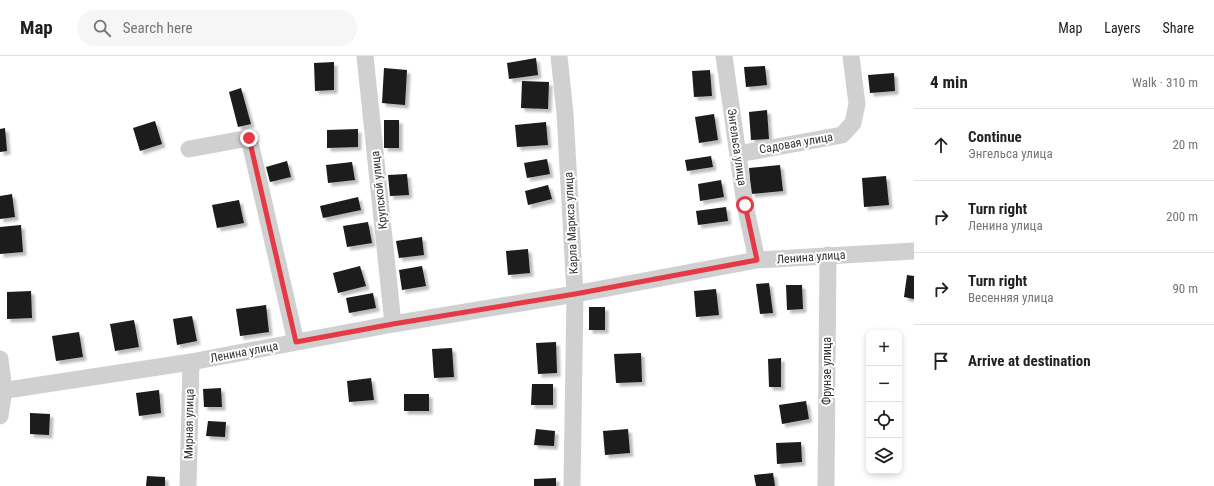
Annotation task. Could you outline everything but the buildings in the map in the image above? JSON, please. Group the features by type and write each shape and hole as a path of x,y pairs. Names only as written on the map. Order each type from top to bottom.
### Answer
{"street":[{"name":"Крупской улица","path":"365,56 393,324"},
{"name":"Карла Маркса улица","path":"559,56 565,113 575,294 572,486"},
{"name":"Энгельса улица","path":"724,56 745,205 757,260"},
{"name":"Садовая улица","path":"738,154 842,135 853,123 857,104 851,56"},
{"path":"189,149 249,138 296,342"},
{"name":"Ленина улица","path":"2,390 191,362 393,324 575,294 757,260 914,251"},
{"name":"Фрунзе улица","path":"826,486 828,255"},
{"path":"0,359 2,390 0,416"},
{"name":"Мирная улица","path":"188,486 191,362"}],"route":[{"path":"249,138 296,342 393,324 575,294 757,260 745,205"}]}
